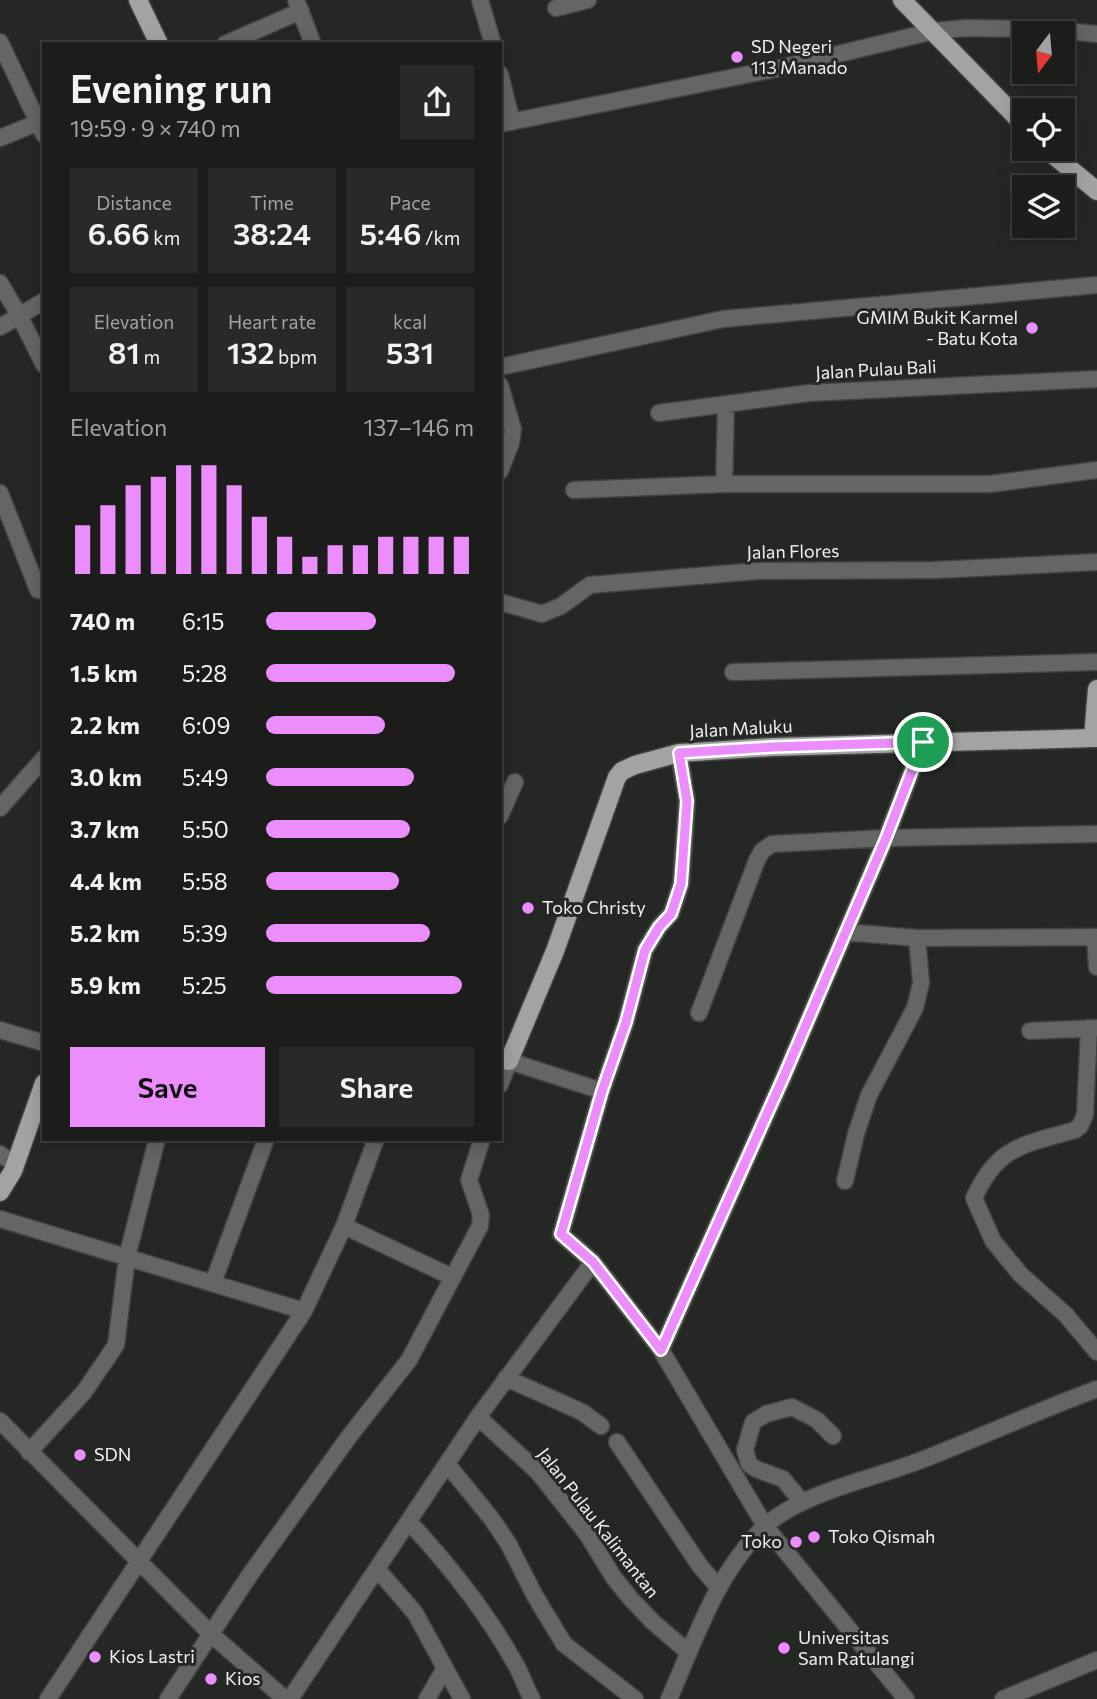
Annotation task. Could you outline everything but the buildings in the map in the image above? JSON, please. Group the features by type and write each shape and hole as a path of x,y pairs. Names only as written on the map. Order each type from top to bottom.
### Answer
{"main road":[{"path":"138,0 158,42"},
{"path":"902,0 1012,112"},
{"path":"1061,161 1097,191"},
{"path":"1095,738 1097,689"},
{"name":"Jalan Maluku","path":"505,1060 555,951 617,777 622,771 679,753 773,747 1095,738"},
{"path":"0,1192 16,1165 42,1089"}],"street":[{"path":"480,0 492,42"},
{"path":"556,8 588,0"},
{"path":"229,42 298,6 312,42"},
{"path":"502,90 506,123 780,68 934,31 966,28 1045,29 1097,34"},
{"path":"0,42 42,126 0,138"},
{"path":"0,283 42,361"},
{"path":"502,367 723,319 1097,285"},
{"path":"0,327 42,303"},
{"name":"Jalan Pulau Bali","path":"659,413 809,393 1097,379"},
{"path":"502,392 513,429 502,466"},
{"path":"724,484 726,405"},
{"path":"574,490 724,484 990,484 1097,470"},
{"path":"0,493 38,590"},
{"name":"Jalan Flores","path":"502,604 542,614 561,606 590,585 757,571 935,570 1097,562"},
{"path":"733,671 1097,662"},
{"path":"661,1350 784,1076 886,838 923,742"},
{"path":"679,753 687,801 681,884 671,914 659,927 645,950 626,1022 602,1091 561,1234 593,1262 661,1350 765,1526 906,1699"},
{"path":"0,808 42,760"},
{"path":"502,811 515,782"},
{"path":"699,1013 762,851 772,844 886,838 1097,834"},
{"path":"845,932 918,939 1096,937 1097,967"},
{"path":"845,1181 869,1095 915,1008 921,983 918,939"},
{"path":"1030,1031 1093,1028 1085,1115 1075,1130 1015,1148 993,1164 974,1198 993,1241 1021,1275 1066,1315 1097,1352"},
{"path":"0,1030 42,1042"},
{"path":"505,1060 602,1091"},
{"path":"29,1452 84,1392 116,1345 127,1257 156,1141"},
{"path":"213,1283 265,1141"},
{"path":"48,1699 304,1311 344,1226 375,1141"},
{"path":"168,1699 249,1576 348,1438 409,1360 481,1220 469,1180 481,1141"},
{"path":"0,1154 16,1165"},
{"path":"0,1219 304,1311"},
{"path":"344,1226 452,1277"},
{"path":"0,1421 211,1634 288,1699 410,1523 478,1417 593,1262"},
{"path":"506,1378 582,1412 601,1426"},
{"path":"669,1699 719,1588 739,1555 765,1526 802,1502 919,1461 1097,1389"},
{"path":"802,1502 783,1479 749,1464 745,1450 753,1422 766,1414 792,1407 817,1420 833,1436"},
{"name":"Jalan Pulau Kalimantan","path":"478,1417 538,1472 587,1534 614,1578 631,1599 688,1652"},
{"path":"617,1442 700,1566 719,1588"},
{"path":"447,1464 508,1543 534,1596 564,1644 635,1699"},
{"path":"410,1523 448,1565 474,1600 517,1667 532,1699"},
{"path":"378,1570 415,1613 462,1699"},
{"path":"1003,1699 1097,1660"},
{"path":"426,1699 445,1668"}],"place":[{"name":"SD Negeri 113 Manado","path":"737,57"},
{"name":"GMIM Bukit Karmel - Batu Kota","path":"1032,328"},
{"name":"Toko Christy","path":"528,908"},
{"name":"SDN","path":"80,1455"},
{"name":"Toko Qismah","path":"814,1537"},
{"name":"Toko","path":"796,1542"},
{"name":"Universitas Sam Ratulangi","path":"784,1648"},
{"name":"Kios Lastri","path":"95,1657"},
{"name":"Kios","path":"211,1679"}],"route":[{"path":"923,742 886,838 784,1076 661,1350 593,1262 561,1234 602,1091 626,1022 645,950 659,927 671,914 681,884 687,801 679,753 923,742"}]}
